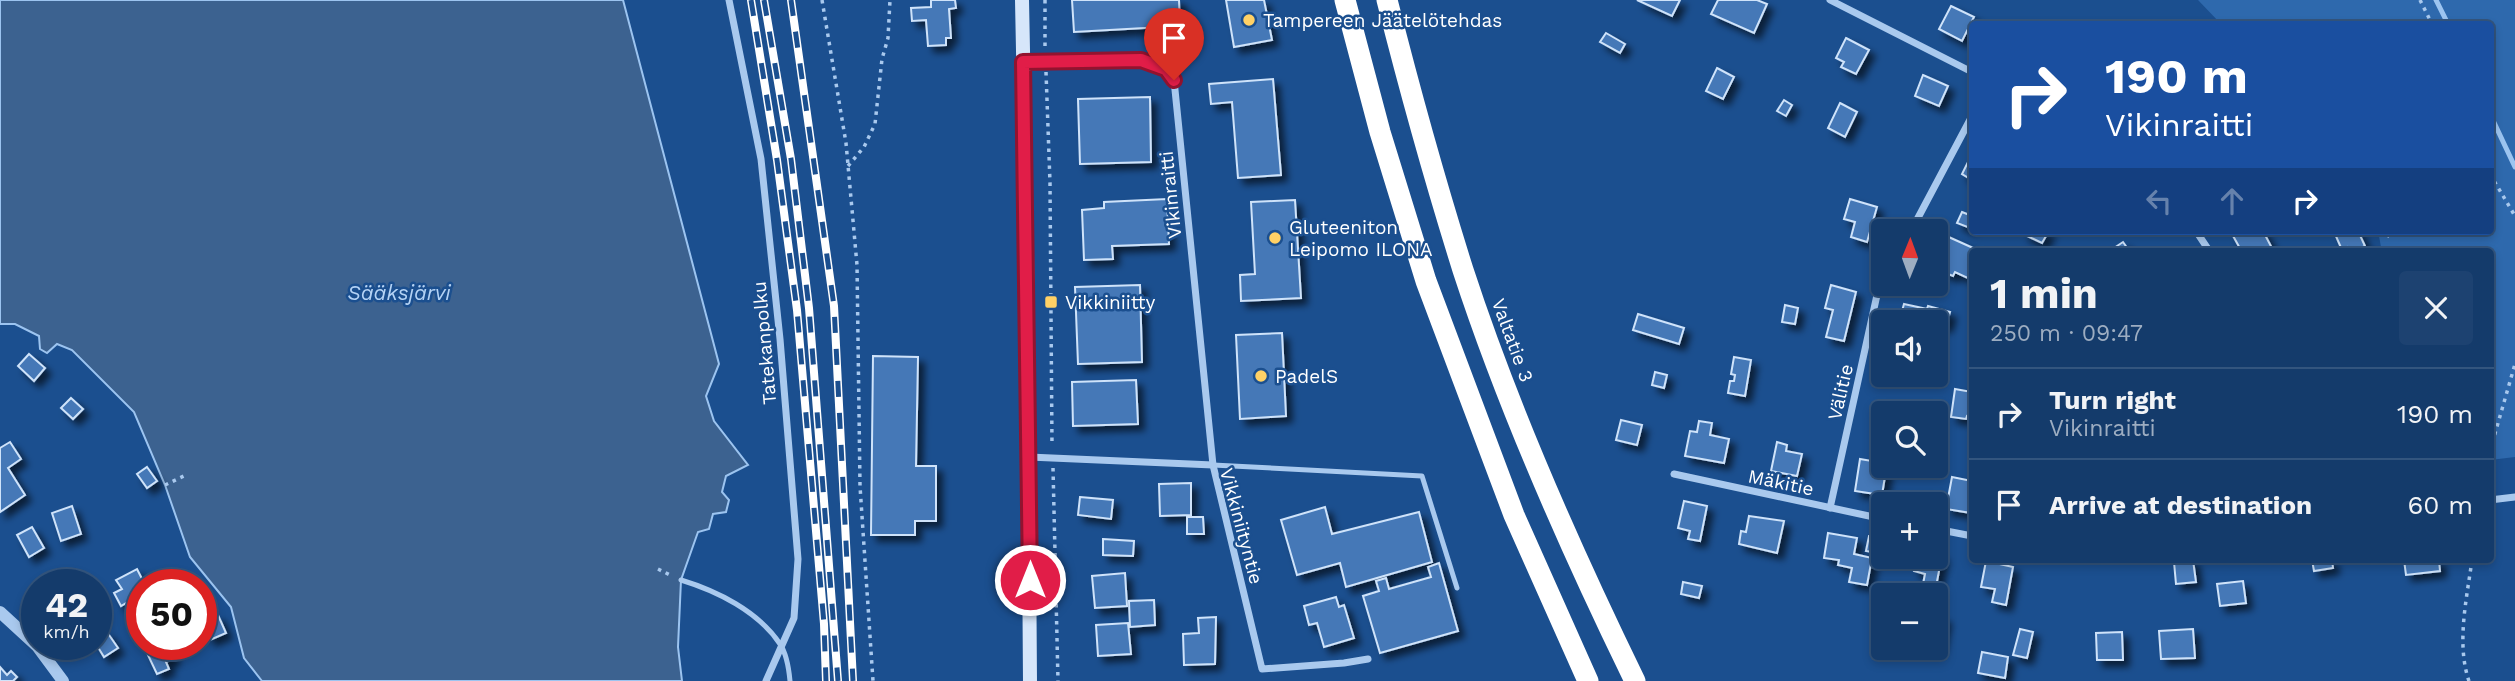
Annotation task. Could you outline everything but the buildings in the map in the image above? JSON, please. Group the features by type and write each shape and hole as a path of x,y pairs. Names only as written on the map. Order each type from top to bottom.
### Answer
{"highway":[{"path":"1345,0 1380,132 1426,281 1514,515 1584,677"},
{"name":"Valtatie 3","path":"1387,0 1422,137 1464,272 1496,360 1552,504 1635,681"}],"main road":[{"path":"1022,0 1030,681"}],"street":[{"name":"Tatekanpolku","path":"729,0 761,159 780,339 798,559 794,618 766,681"},
{"path":"1830,0 1969,70"},
{"name":"Vikinraitti","path":"1023,62 1141,60 1166,69 1174,80 1213,465"},
{"path":"1917,219 1969,123"},
{"name":"Välitie","path":"1830,508 1877,296"},
{"name":"Vikkiniityntie","path":"1029,457 1213,465 1262,669 1368,659"},
{"name":"Mäkitie","path":"1674,474 1871,517"},
{"path":"2494,500 2515,497"},
{"path":"1948,531 1969,535"},
{"path":"0,612 37,646 63,681"}],"lane":[{"path":"1213,465 1422,477 1457,588"},
{"path":"681,580 710,589 760,621 782,646 790,681"}],"path":[{"path":"822,0 848,166 857,265 860,486 873,681"},
{"path":"848,166 864,148 875,124 888,38 890,0"},
{"path":"1045,0 1058,681"},
{"path":"2420,0 2430,21"},
{"path":"2494,181 2515,216"},
{"path":"2494,437 2515,364"},
{"path":"165,485 186,475"},
{"path":"2469,681 2464,639 2472,563"}],"shaded area":[{"path":"2198,0 2515,0 2515,457 2494,460 2494,248 2381,248 2379,235 2494,235 2494,21 2218,21"}],"water":[{"name":"Sääksjärvi","path":"0,0 623,0 719,364 706,396 714,421 748,465 726,476 722,492 729,500 726,512 713,514 709,529 698,532 681,580 678,647 682,681 262,681 244,658 231,607 217,590 217,569 200,569 190,557 165,485 134,412 72,350 57,344 47,353 40,349 39,336 15,324 0,324"}],"waterway":[{"path":"2436,0 2446,21"},
{"path":"2494,122 2515,167"}],"railway":[{"path":"751,0 777,160 797,310 824,624 826,681"},
{"path":"764,0 791,159 809,308 838,681"},
{"path":"791,0 834,306 853,681"}],"place":[{"name":"Tampereen Jäätelötehdas","path":"1249,20"},
{"name":"Gluteeniton Leipomo ILONA","path":"1275,238"},
{"name":"Vikkiniitty","path":"1051,302"},
{"name":"PadelS","path":"1261,376"}],"route":[{"path":"1030,580 1023,62 1141,60 1166,69 1174,80"}]}
